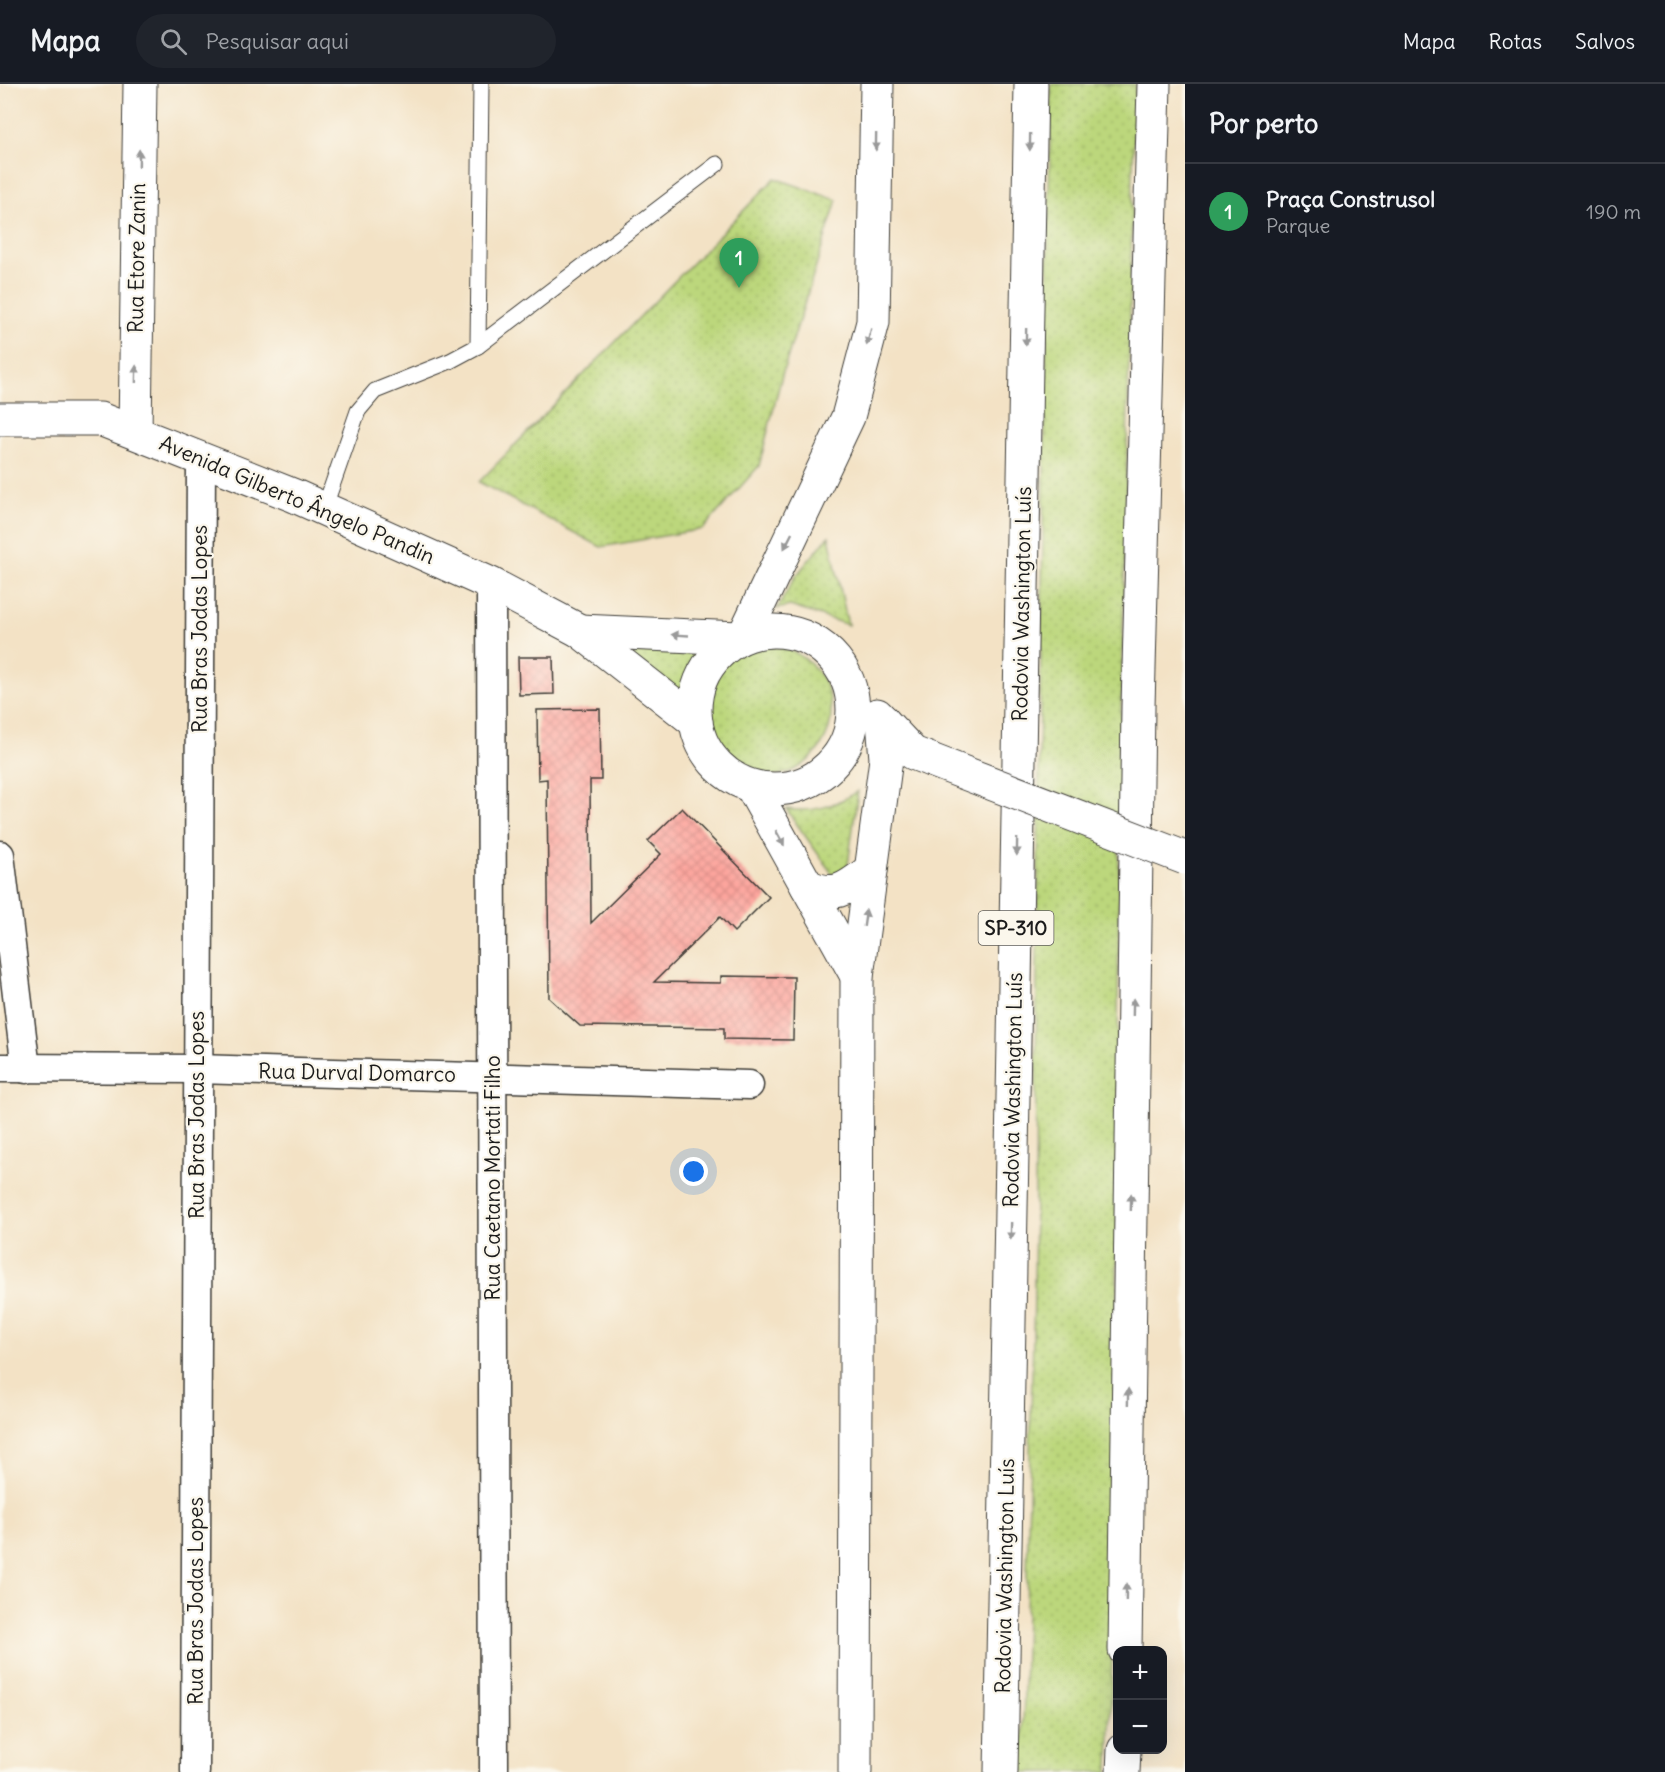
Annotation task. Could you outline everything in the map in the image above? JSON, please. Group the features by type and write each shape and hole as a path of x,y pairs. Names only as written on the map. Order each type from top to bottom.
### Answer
{"main road":[{"name":"Rua Etore Zanin","path":"135,432 140,84"},
{"path":"742,637 848,417 873,322 877,84"},
{"name":"Rodovia Washington Luís","path":"1001,1772 1031,84"},
{"path":"1125,1646 1137,707 1154,84"},
{"name":"Avenida Gilberto Ângelo Pandin","path":"0,419 100,419 324,509 491,584 580,631 696,722"},
{"path":"770,630 796,634 820,645 839,664 850,688 854,707 852,726 841,752 823,773 807,783 789,789 770,790 752,787 731,778 714,763 702,744 696,722 695,705 704,673 712,659 742,637 770,630"},
{"name":"Avenida Gilberto Ângelo Pandin","path":"580,631 742,637"},
{"path":"850,688 883,721 910,757"},
{"path":"855,1772 857,976 871,870 910,757"},
{"path":"823,773 910,757 1185,858"},
{"path":"752,787 857,976"},
{"path":"807,886 824,894 834,892 848,888 871,870"},
{"path":"1123,1772 1124,1754"}],"street":[{"name":"Rua Bras Jodas Lopes","path":"195,1772 201,459"},
{"name":"Rua Caetano Mortati Filho","path":"491,584 494,1772"},
{"path":"0,855 13,1068"},
{"name":"Rua Durval Domarco","path":"13,1068 197,1069 749,1085"}],"lane":[{"path":"478,346 481,84"},
{"path":"324,509 358,411 375,391 450,361 478,346 717,164"}],"green space":[{"path":"1051,84 1135,84 1119,807 1116,1500 1109,1772 1022,1772 1034,1295 1039,763"},
{"path":"775,178 837,200 782,375 759,466 703,529 601,547 479,482"},
{"path":"829,536 848,625 790,606 777,609 795,577"},
{"path":"608,640 697,655 679,695"},
{"path":"766,646 791,651 812,665 826,686 831,711 826,736 812,757 791,771 766,776 741,771 720,757 706,736 701,711 706,686 720,665 741,651"},
{"path":"858,791 847,872 833,875 786,809 806,810 824,807 841,801"}],"building":[{"path":"518,657 553,657 554,694 519,695"},
{"path":"600,709 601,780 590,780 591,923 661,854 648,841 682,808 769,897 734,932 720,917 654,982 721,983 721,976 794,977 793,1040 724,1039 724,1028 580,1026 549,998 547,779 538,780 537,710"}],"place":[{"name":"Praça Construsol","path":"739,288"}]}
